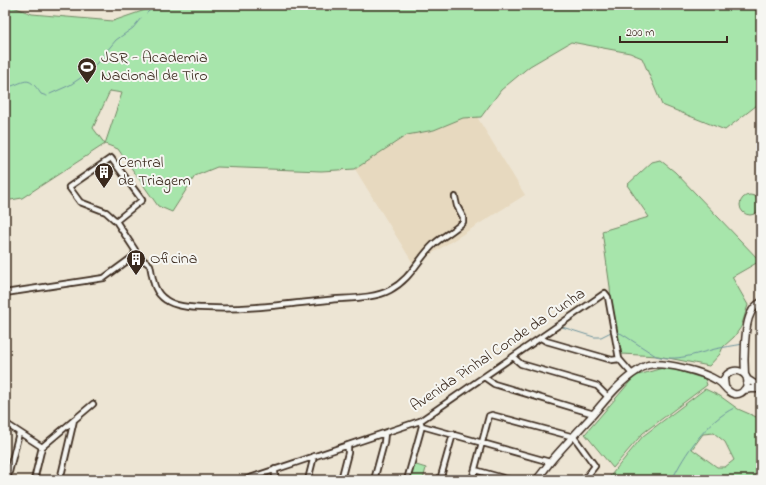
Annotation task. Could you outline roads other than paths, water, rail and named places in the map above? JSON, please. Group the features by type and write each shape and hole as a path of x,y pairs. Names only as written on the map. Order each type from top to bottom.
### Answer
{"street":[{"path":"5,293 104,278 134,256 135,250 116,221 106,212 80,202 69,186 111,158 142,200 116,221"},
{"path":"134,256 150,265 153,282 158,293 167,301 177,304 206,308 245,308 366,297 390,290 402,282 413,272 434,244 463,222 464,217 457,206 455,197"},
{"name":"Avenida Pinhal Conde da Cunha","path":"244,480 385,432 421,423 484,377 605,293 608,297 619,359"},
{"path":"705,375 726,375 737,370 741,366 744,356 750,314 755,306 761,302"},
{"path":"541,338 546,341 612,360 619,359 632,374"},
{"path":"536,480 550,462 574,437 608,397 632,374 646,365 670,365 705,375 719,381 730,392 739,394 748,384 744,356"},
{"path":"513,357 521,364 597,386 608,397"},
{"path":"737,370 743,372 746,377 761,388"},
{"path":"725,387 724,379 726,375"},
{"path":"484,377 494,384 594,414"},
{"path":"744,390 761,388"},
{"path":"34,480 42,447 93,404"},
{"path":"472,480 489,416 492,415 574,437 595,466 584,480"},
{"path":"60,480 74,420"},
{"path":"5,423 42,447"},
{"path":"407,480 421,423 453,434 550,462"},
{"path":"374,480 384,443 385,432"},
{"path":"7,480 19,433"},
{"path":"440,480 453,434"},
{"path":"341,480 348,453 348,445"},
{"path":"308,480 314,456"},
{"path":"275,470 275,480"},
{"path":"475,470 510,480"}],"waterway":[{"path":"147,13 155,5"},
{"path":"50,94 70,85 82,77 96,64 116,40 133,28 141,18"},
{"path":"5,88 26,81 32,84 41,94 47,96"},
{"path":"559,326 594,337 601,337 611,332"},
{"path":"617,332 656,356 663,358 686,357 715,349 743,344"},
{"path":"672,480 697,439 715,421 734,408"}],"place":[{"name":"JSR - Academia Nacional de Tiro","path":"87,84"},
{"name":"Central de Triagem","path":"104,189"},
{"name":"Oficina","path":"136,276"}]}
